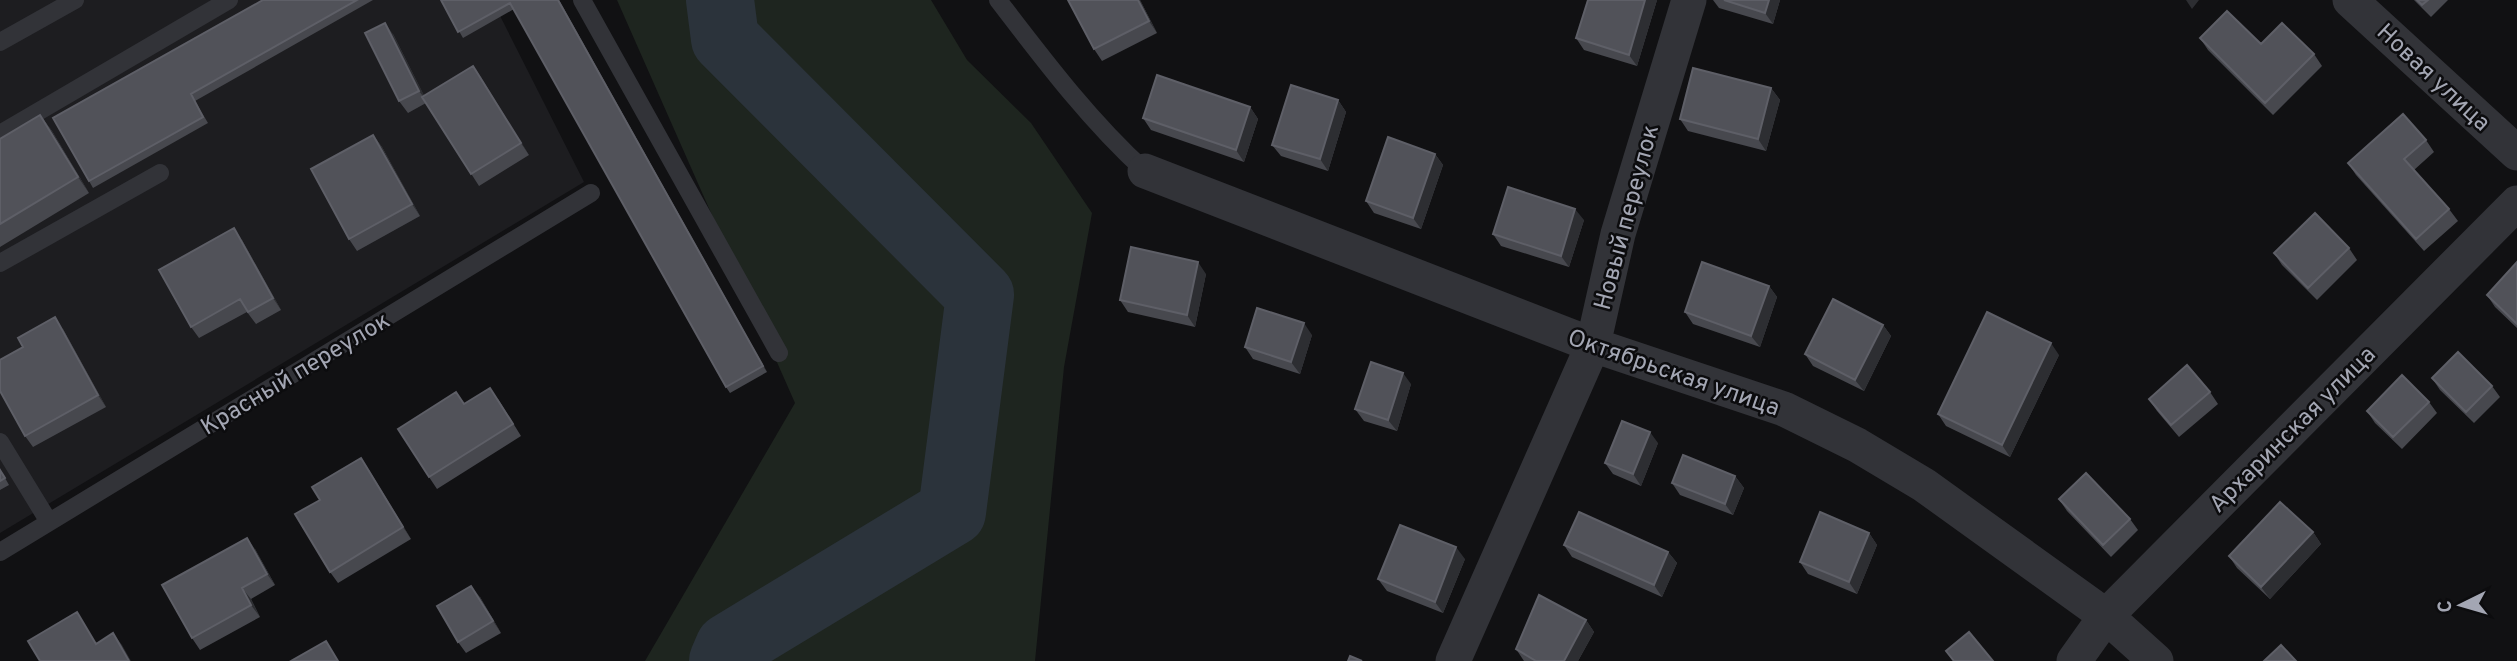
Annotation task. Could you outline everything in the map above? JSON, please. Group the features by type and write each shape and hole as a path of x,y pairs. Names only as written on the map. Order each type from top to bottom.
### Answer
{"street":[{"name":"Новый переулок","path":"1453,661 1593,345 1618,234 1689,0"},
{"name":"Новая улица","path":"2350,0 2517,153"},
{"name":"Октябрьская улица","path":"1145,171 1593,345 1784,409 1857,445 1923,485 2106,616 2156,661"},
{"name":"Архаринская улица","path":"2074,661 2106,616 2517,203"}],"lane":[{"path":"0,42 75,0"},
{"path":"0,134 229,0"},
{"path":"583,0 779,353"},
{"path":"998,0 1080,105 1110,139 1145,171"},
{"path":"0,263 160,173"},
{"name":"Красный переулок","path":"0,552 590,193"},
{"path":"0,442 49,522"}],"shaded area":[{"path":"0,0 492,0 584,182 0,533"},
{"path":"617,0 931,0 967,60 1031,123 1092,213 1064,367 1035,661 645,661 795,403"}],"building":[{"path":"263,0 357,0 191,94 203,117 89,181 53,118"},
{"path":"441,0 558,0 763,366 726,387 510,3 458,32"},
{"path":"1068,0 1138,0 1149,21 1094,49"},
{"path":"1588,0 1645,0 1629,55 1576,38"},
{"path":"1724,0 1769,0 1765,13"},
{"path":"2227,11 2261,44 2282,23 2314,54 2265,103 2200,38"},
{"path":"385,23 419,91 399,101 365,33"},
{"path":"473,66 521,143 471,174 422,97"},
{"path":"1693,68 1771,88 1758,139 1680,119"},
{"path":"1157,75 1250,107 1236,150 1143,118"},
{"path":"1291,85 1338,100 1320,159 1272,145"},
{"path":"2403,114 2426,140 2404,159 2449,209 2416,239 2348,163"},
{"path":"40,115 78,177 0,224 0,139"},
{"path":"373,135 412,204 349,239 311,169"},
{"path":"1388,137 1435,154 1413,218 1366,201"},
{"path":"1508,187 1575,209 1561,256 1493,234"},
{"path":"2315,213 2349,248 2308,288 2274,253"},
{"path":"234,228 273,298 248,312 240,299 191,327 159,270"},
{"path":"1131,247 1198,262 1187,315 1120,300"},
{"path":"1702,262 1769,286 1751,336 1685,312"},
{"path":"2517,262 2517,324 2487,295"},
{"path":"1833,299 1883,325 1855,380 1805,354"},
{"path":"1257,308 1304,323 1291,362 1245,347"},
{"path":"1987,312 2051,343 2002,445 1938,414"},
{"path":"55,317 98,395 25,436 0,391 0,360 23,347 18,338"},
{"path":"2458,352 2492,386 2466,412 2432,378"},
{"path":"1371,362 1403,373 1388,420 1355,409"},
{"path":"2187,365 2210,392 2171,425 2149,399"},
{"path":"2402,375 2429,402 2393,437 2367,411"},
{"path":"490,388 513,424 429,477 398,429 456,392 464,404"},
{"path":"1622,421 1650,432 1633,474 1605,463"},
{"path":"1683,455 1735,476 1725,504 1672,483"},
{"path":"361,458 403,527 330,572 295,514 320,500 312,487"},
{"path":"2086,473 2130,519 2103,545 2059,499"},
{"path":"2280,502 2313,532 2261,587 2229,556"},
{"path":"1579,512 1668,552 1654,585 1564,545"},
{"path":"1820,512 1869,533 1849,582 1800,562"},
{"path":"1400,525 1456,547 1435,602 1378,579"},
{"path":"247,538 267,574 242,588 251,605 192,638 162,585"},
{"path":"471,586 493,621 458,642 437,606"},
{"path":"1539,595 1586,620 1564,661 1536,661 1516,649"},
{"path":"77,612 96,644 113,633 129,661 40,661 28,641"},
{"path":"1969,632 1993,661 1954,661 1946,651"},
{"path":"326,641 338,661 291,661"},
{"path":"2281,645 2296,661 2264,661"},
{"path":"1350,656 1362,661 1348,661"}],"waterway":[{"path":"720,0 725,39 980,295 952,512 729,647 723,661"}]}
